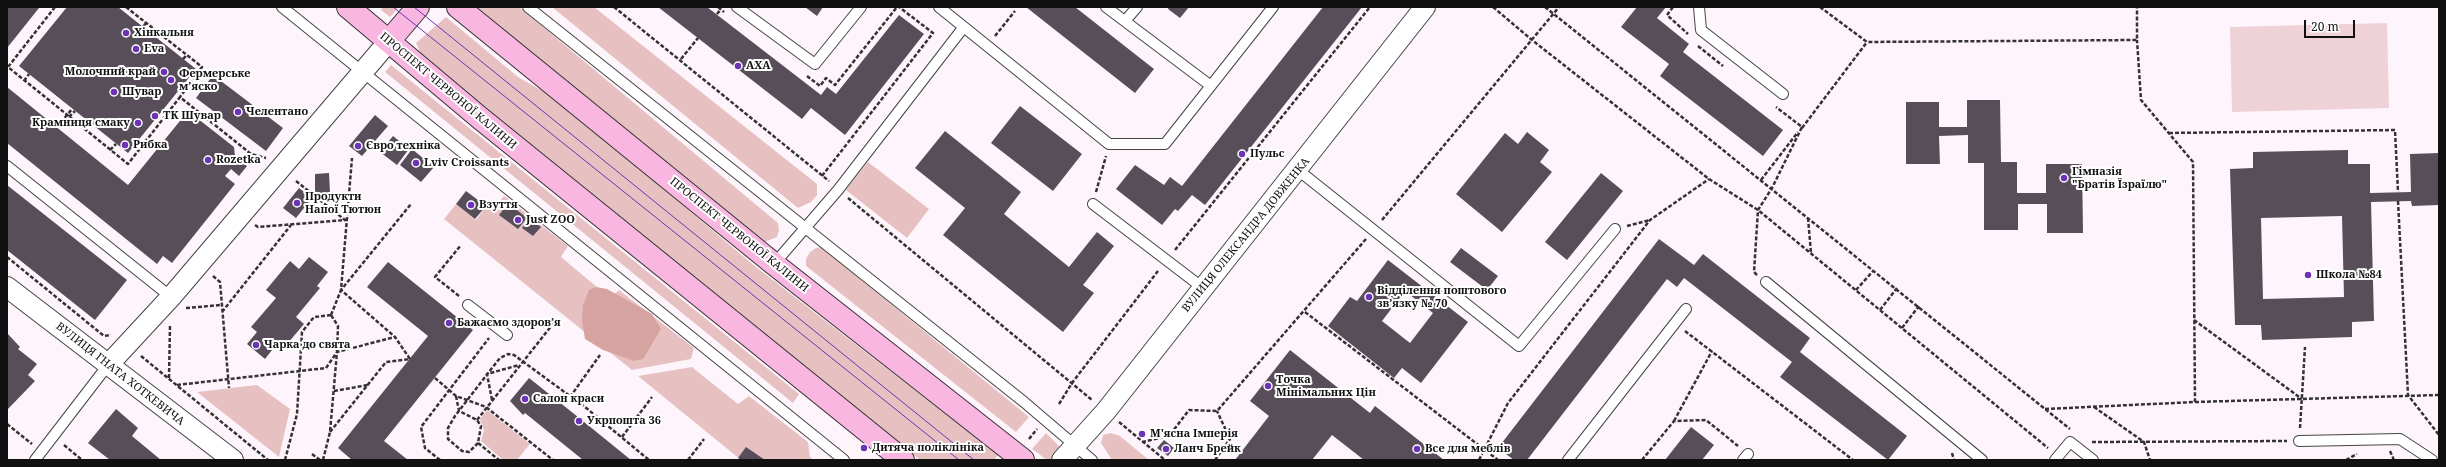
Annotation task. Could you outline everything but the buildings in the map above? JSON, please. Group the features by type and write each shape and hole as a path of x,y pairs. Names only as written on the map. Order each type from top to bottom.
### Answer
{"main road":[{"name":"ПРОСПЕКТ ЧЕРВОНОЇ КАЛИНИ","path":"348,7 486,123 903,460"},
{"path":"389,41 418,7"},
{"name":"ПРОСПЕКТ ЧЕРВОНОЇ КАЛИНИ","path":"458,7 774,264 1024,452"}],"street":[{"name":"ВУЛИЦЯ ОЛЕКСАНДРА ДОВЖЕНКА","path":"1069,453 1106,411 1298,170 1425,7"},
{"path":"108,365 170,303 241,213 389,41"},
{"name":"ВУЛИЦЯ ГНАТА ХОТКЕВИЧА","path":"7,287 233,460"}],"lane":[{"path":"282,7 844,460"},
{"path":"528,7 1024,402 1069,453 1092,460"},
{"path":"737,7 814,64 861,7"},
{"path":"939,7 963,28 1109,144 1165,144 1273,7"},
{"path":"1106,7 1211,86"},
{"path":"1125,22 1137,7"},
{"path":"1699,7 1701,30 1783,94"},
{"path":"774,264 838,190 963,28"},
{"path":"7,166 170,303"},
{"path":"1298,170 1519,346 1615,229"},
{"path":"1093,204 1203,288"},
{"path":"1766,282 1982,460"},
{"path":"468,305 507,334"},
{"path":"1568,460 1686,309"},
{"path":"35,460 108,365"},
{"path":"2299,441 2400,439 2432,460"},
{"path":"2056,458 2070,442 2093,460"}],"path":[{"path":"55,7 8,67 128,164 202,67 126,7"},
{"path":"614,7 834,186"},
{"path":"717,14 722,7"},
{"path":"822,176 932,33 899,7"},
{"path":"1059,404 1072,383 1167,260 1370,7"},
{"path":"1493,7 1532,40 1709,179 1758,210 1902,328 2056,458"},
{"path":"1544,7 1920,306 2057,419"},
{"path":"1217,411 1305,312 1559,7"},
{"path":"1673,7 1666,16 1693,38"},
{"path":"1820,7 1867,42 2137,40"},
{"path":"2137,7 2137,40 2141,100 2193,162 2194,402"},
{"path":"986,46 1015,11"},
{"path":"143,27 146,23"},
{"path":"680,60 698,38"},
{"path":"1760,180 1867,42"},
{"path":"1696,43 1700,49 1724,67"},
{"path":"183,59 187,55"},
{"path":"24,81 30,74"},
{"path":"180,97 252,154 267,158"},
{"path":"1772,104 1802,127"},
{"path":"57,127 73,110 69,117"},
{"path":"1766,282 1754,272 1758,210 1772,188 1802,127"},
{"path":"2169,133 2395,130 2398,192"},
{"path":"110,150 116,144"},
{"path":"1093,204 1109,144"},
{"path":"341,290 352,158"},
{"path":"1479,460 1486,450 1508,403 1650,220 1709,179"},
{"path":"296,181 346,220"},
{"path":"845,196 1165,460"},
{"path":"2398,201 2408,395 2439,435"},
{"path":"331,315 341,290 411,204"},
{"path":"241,213 258,227 346,220"},
{"path":"1808,217 1811,253"},
{"path":"1615,229 1650,220"},
{"path":"222,312 291,225"},
{"path":"461,244 436,277 468,305"},
{"path":"7,257 104,336 114,335 127,345 268,460"},
{"path":"1856,290 1874,270"},
{"path":"208,272 220,282 229,388"},
{"path":"1880,310 1897,288"},
{"path":"330,432 386,362 410,359 395,337 341,290"},
{"path":"169,378 170,303 221,306"},
{"path":"1902,328 1920,306"},
{"path":"1305,312 1498,460"},
{"path":"312,454 322,460 330,432 338,326 331,315"},
{"path":"285,460 297,414 298,373 302,332 314,317 331,315"},
{"path":"477,420 556,320"},
{"path":"2194,320 2302,399"},
{"path":"1674,324 1712,351 1853,460"},
{"path":"440,460 425,448 421,427 489,338 489,334"},
{"path":"177,386 298,373 326,368 337,352 395,337"},
{"path":"2087,442 2299,441 2305,347"},
{"path":"1642,460 1674,420 1712,351"},
{"path":"459,411 477,420 481,432 478,443 471,451 465,452 448,439 448,428 459,411 467,400 500,358 508,354 514,355 622,437 649,460"},
{"path":"570,397 600,355"},
{"path":"487,374 520,365"},
{"path":"487,374 492,400"},
{"path":"435,378 456,396 486,407 553,460"},
{"path":"334,391 369,385"},
{"path":"2044,409 2194,402 2439,394"},
{"path":"456,396 459,411"},
{"path":"622,437 652,398"},
{"path":"2094,407 2144,442 2150,460"},
{"path":"1142,442 1169,436 1189,410 1217,411"},
{"path":"1216,460 1230,439 1217,411"},
{"path":"1674,420 1706,420 1724,435"},
{"path":"7,424 42,452"},
{"path":"1024,452 1039,426"},
{"path":"53,436 82,460"},
{"path":"688,460 704,439"},
{"path":"478,443 499,460"}],"shaded area":[{"path":"383,7 399,7 390,17 381,10"},
{"path":"477,7 519,7 778,223 779,230 777,237 762,243"},
{"path":"552,7 594,7 817,184 817,195 811,202 798,208"},
{"path":"446,17 518,77 557,99 751,263 998,455 994,460 920,460 422,56 416,43"},
{"path":"2387,23 2389,108 2232,112 2230,27"},
{"path":"391,65 799,394 793,403 385,72"},
{"path":"868,162 929,209 907,238 846,190"},
{"path":"504,196 568,246 561,257 610,298 619,290 694,348 691,359 632,370 444,219 456,204 476,220 486,206 496,205"},
{"path":"821,247 1029,417 1016,432 806,266 806,259 810,252"},
{"path":"596,287 607,289 652,314 661,329 643,359 634,361 603,350 585,339 582,321 583,305 589,290"},
{"path":"692,367 738,404 749,396 808,442 810,457 814,460 741,460 638,376"},
{"path":"257,385 290,409 279,457 197,392"},
{"path":"487,410 530,444 517,460 503,460 481,441 484,430 480,419"},
{"path":"1046,433 1061,448 1056,460 1047,460 1032,449"},
{"path":"1111,433 1120,436 1149,460 1112,460 1101,443 1103,435"}],"tram line":[{"path":"393,7 959,460"},
{"path":"414,7 974,460"}],"place":[{"name":"Хінкальня","path":"126,33"},
{"name":"Eva","path":"136,49"},
{"name":"AXA","path":"738,66"},
{"name":"Молочний край","path":"164,72"},
{"name":"Фермерське м'яско","path":"171,80"},
{"name":"Шувар","path":"114,92"},
{"name":"Челентано","path":"238,112"},
{"name":"ТК Шувар","path":"155,116"},
{"name":"Крамниця смаку","path":"138,123"},
{"name":"Рибка","path":"125,145"},
{"name":"Євро техніка","path":"358,146"},
{"name":"Пульс","path":"1242,154"},
{"name":"Rozetka","path":"208,160"},
{"name":"Lviv Croissants","path":"416,163"},
{"name":"Гімназія \"Братів Їзраїлю\"","path":"2064,178"},
{"name":"Продукти Напої Тютюн","path":"297,203"},
{"name":"Взуття","path":"471,205"},
{"name":"Just ZOO","path":"518,220"},
{"name":"Школа №84","path":"2308,275"},
{"name":"Відділення поштового зв’язку № 70","path":"1369,297"},
{"name":"Бажаємо здоровʼя","path":"449,323"},
{"name":"Чарка до свята","path":"256,345"},
{"name":"Точка Мінімальних Цін","path":"1268,386"},
{"name":"Салон краси","path":"525,399"},
{"name":"Укрпошта 36","path":"579,421"},
{"name":"М'ясна Імперія","path":"1142,434"},
{"name":"Дитяча поліклініка","path":"864,448"},
{"name":"Ланч Брейк","path":"1166,449"},
{"name":"Все для меблів","path":"1417,449"}]}
